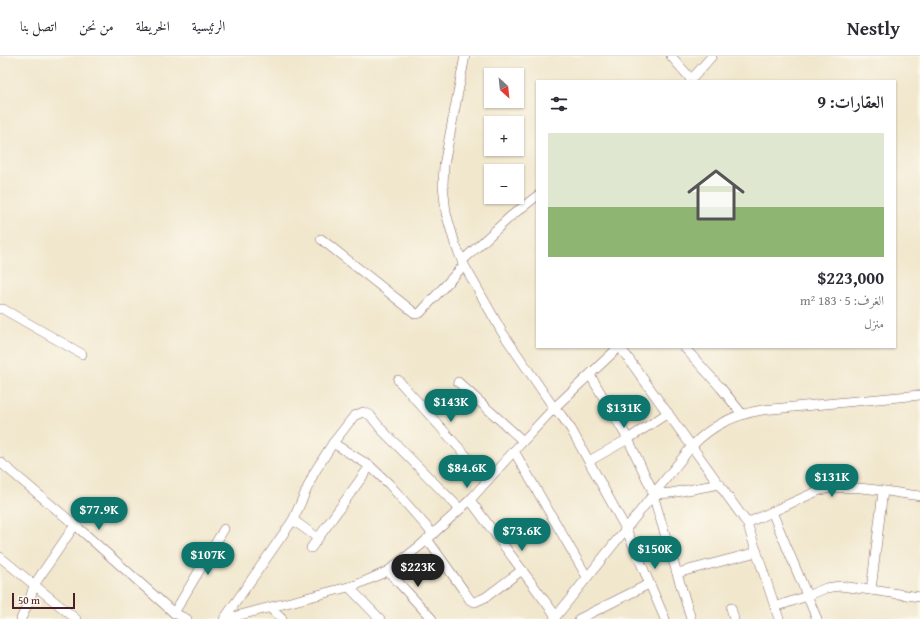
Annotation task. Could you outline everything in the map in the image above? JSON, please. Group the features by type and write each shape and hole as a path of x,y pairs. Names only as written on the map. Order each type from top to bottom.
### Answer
{"street":[{"path":"465,56 444,166 443,185 448,221 455,244 463,263 502,332 554,408 571,429 589,461 626,529 665,619"},
{"path":"671,56 691,80 712,56"},
{"path":"320,239 416,314 420,313 463,263 512,216 536,197"},
{"path":"0,310 3,309 82,354"},
{"path":"224,619 356,585 388,571 430,537 470,500 554,408 618,348"},
{"path":"620,348 748,523 779,619"},
{"path":"685,348 742,414"},
{"path":"590,375 628,439 654,494 676,573 691,619"},
{"path":"398,380 488,480"},
{"path":"458,382 523,441"},
{"path":"470,500 522,570 555,618 692,446 700,437 712,428 742,414 762,410 920,395"},
{"path":"224,619 293,520 314,474 333,443 354,416 363,412 370,415 381,429 460,509"},
{"path":"589,461 628,439 668,413"},
{"path":"333,443 370,466 389,484 430,537 470,600 475,602 486,597 522,570"},
{"path":"514,451 587,577"},
{"path":"1,466 76,524 182,617 224,529"},
{"path":"311,548 370,466"},
{"path":"654,494 671,493 720,484"},
{"path":"748,523 820,490 830,487 845,486 920,496"},
{"path":"871,590 883,491"},
{"path":"772,512 817,619"},
{"path":"293,520 318,538"},
{"path":"21,619 30,599 34,585 76,524"},
{"path":"676,573 757,552"},
{"path":"0,557 71,617"},
{"path":"388,571 432,619"},
{"path":"579,619 649,584"},
{"path":"349,586 380,619"},
{"path":"775,607 808,596 826,588 840,586 920,597"},
{"path":"270,608 282,619"},
{"path":"731,608 734,619"}]}
